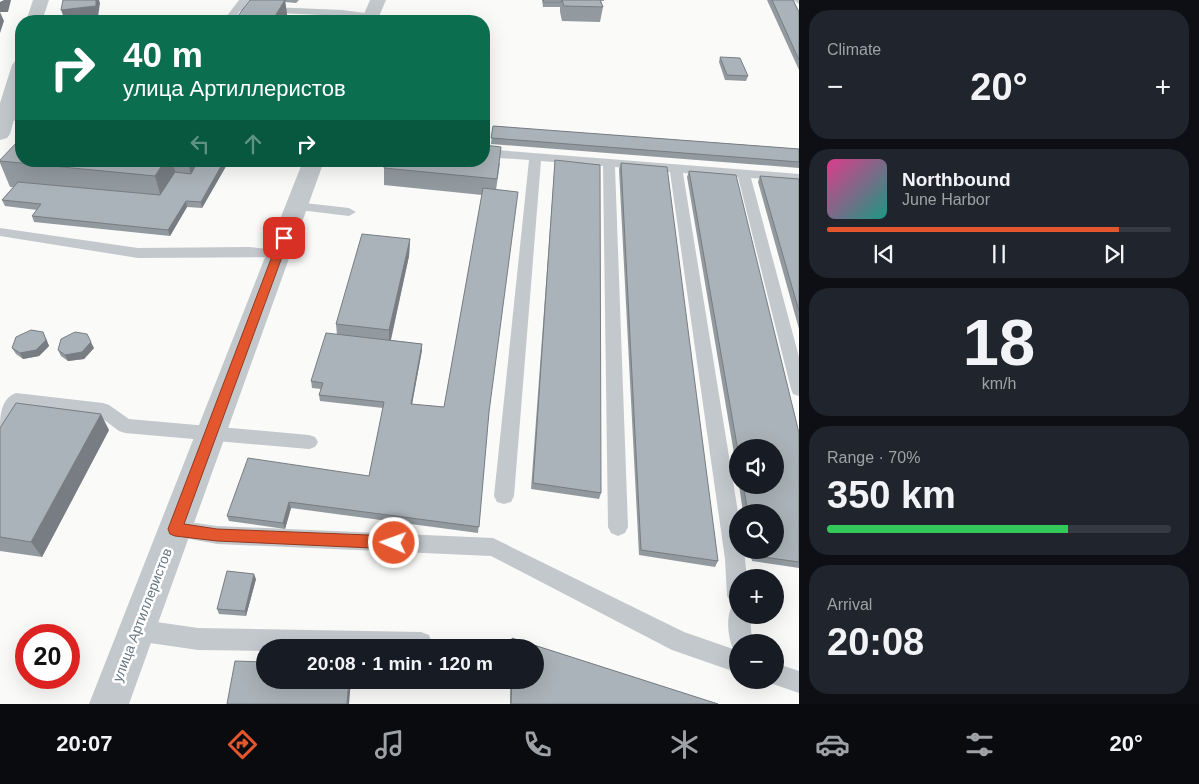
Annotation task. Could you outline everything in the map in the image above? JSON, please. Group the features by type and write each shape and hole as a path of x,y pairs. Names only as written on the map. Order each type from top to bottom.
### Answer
{"street":[{"path":"36,15 41,0"},
{"path":"372,15 378,0"},
{"path":"9,123 15,94"},
{"name":"улица Артиллеристов","path":"109,704 312,167"}],"lane":[{"path":"233,15 241,4 336,15"},
{"path":"490,153 799,178"},
{"path":"504,496 535,156"},
{"path":"609,162 618,527"},
{"path":"676,168 736,569"},
{"path":"743,173 799,389"},
{"path":"296,206 349,212"},
{"path":"0,232 138,253 250,252 278,254"},
{"path":"0,425 16,400 103,410 125,426 309,442"},
{"path":"175,529 217,535 493,547 680,642 729,659"},
{"path":"136,630 198,639 256,640"},
{"path":"784,677 799,682"}],"building":[{"path":"63,0 96,0 96,6 61,10"},
{"path":"250,0 285,0 276,15 239,15"},
{"path":"543,0 562,0 561,2 544,2"},
{"path":"562,0 600,0 603,7 564,6"},
{"path":"772,0 793,0 799,12 799,60"},
{"path":"720,57 740,58 748,76 727,75"},
{"path":"493,126 799,149 799,162 491,138"},
{"path":"15,144 15,162 0,160"},
{"path":"490,146 501,147 497,179 384,168 490,167"},
{"path":"555,160 600,165 601,493 533,483"},
{"path":"621,163 667,167 718,561 641,550"},
{"path":"62,167 161,167 155,176"},
{"path":"195,167 221,167 201,202 186,201 168,230 32,216 41,204 2,200 18,182 160,195 175,172 191,174"},
{"path":"689,171 736,175 799,433 799,562 778,559 784,559 784,504 747,504 745,494 784,494 784,439 736,439"},
{"path":"760,176 799,179 799,311"},
{"path":"483,188 518,192 489,412 479,527 289,502 283,523 227,516 248,458 369,476 384,402 319,395 323,383 311,381 326,333 422,344 411,404 444,407"},
{"path":"362,234 410,239 389,330 336,324"},
{"path":"31,330 43,332 46,340 36,350 20,353 12,348 16,337"},
{"path":"75,332 87,334 91,342 82,352 65,355 58,350 61,339"},
{"path":"16,403 101,414 31,542 0,537 0,428"},
{"path":"227,571 254,574 245,611 217,609"},
{"path":"544,648 718,704 511,704 512,689 544,689"},
{"path":"235,661 256,662 256,689 348,689 347,704 227,704"}],"route":[{"path":"284,238 175,529 217,535 394,543"}]}
